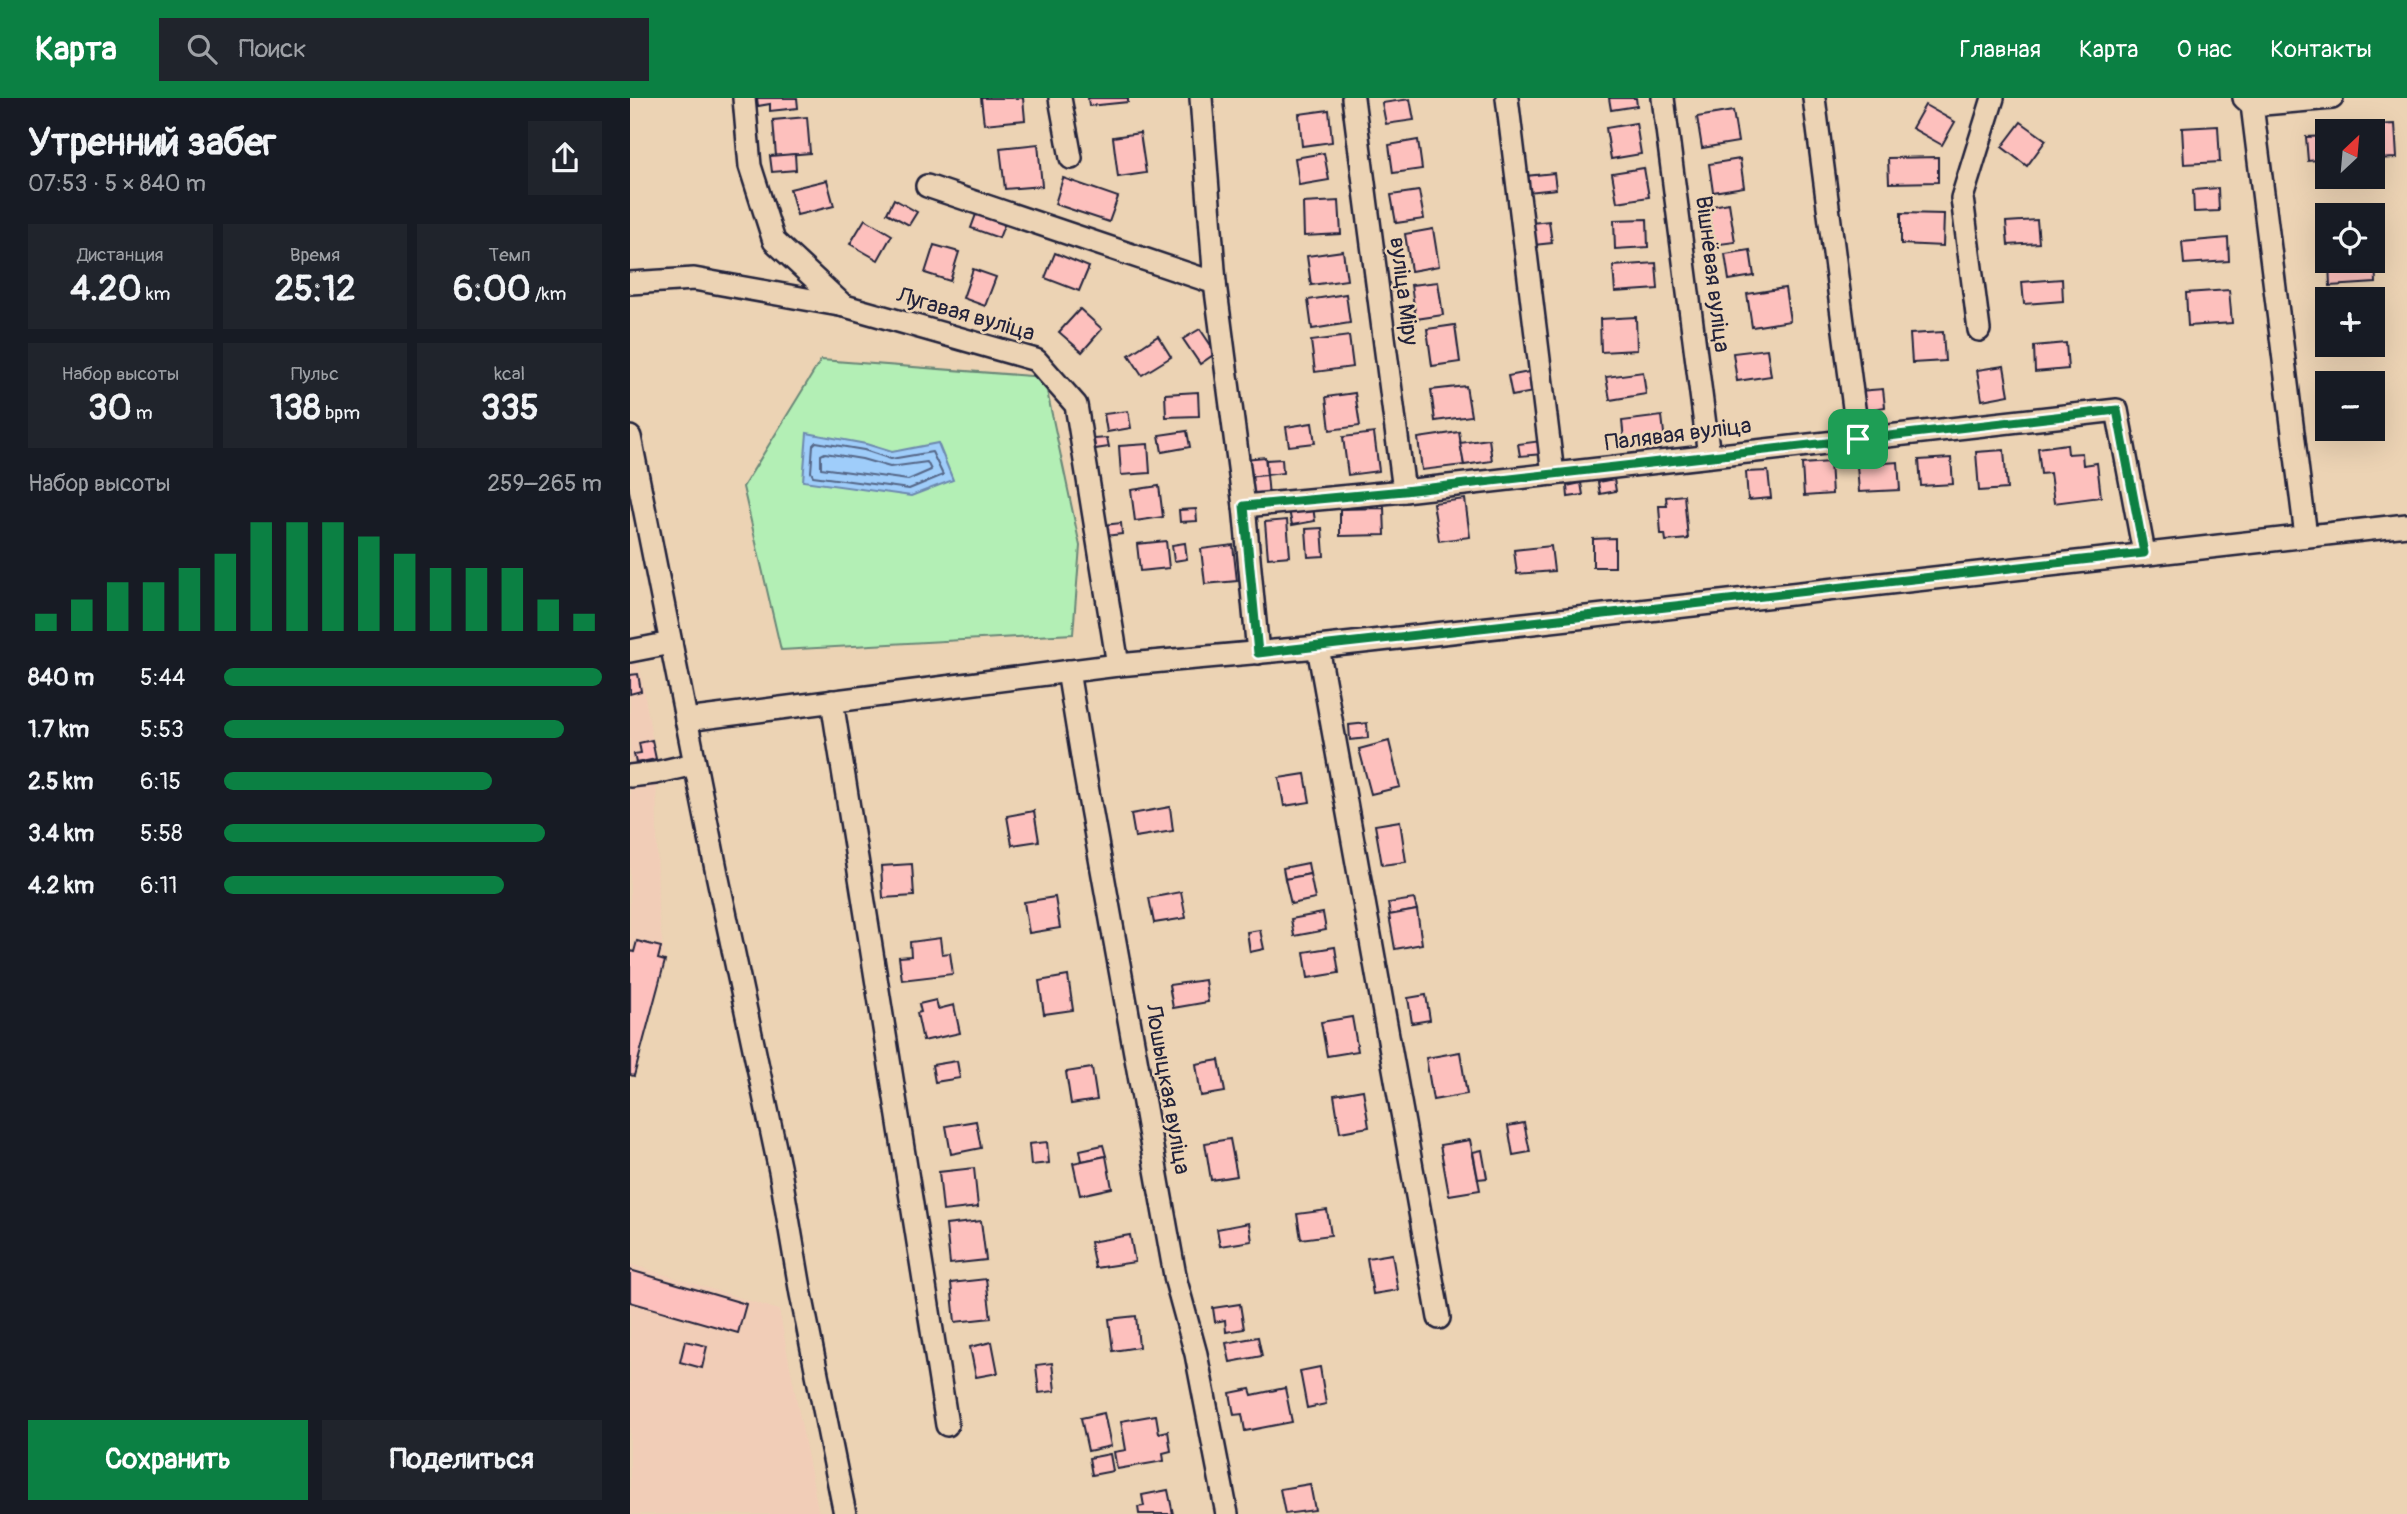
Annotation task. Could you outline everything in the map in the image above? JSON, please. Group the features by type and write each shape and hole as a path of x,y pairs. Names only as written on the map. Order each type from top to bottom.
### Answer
{"street":[{"name":"Лугавая вуліца","path":"744,98 750,166 774,241 845,306 1036,360 1076,405 1118,665"},
{"path":"1060,98 1070,158"},
{"path":"1201,98 1214,283 1244,506 1258,653"},
{"name":"вуліца Міру","path":"1353,98 1404,491"},
{"path":"1507,98 1553,474"},
{"name":"Вішнёвая вуліца","path":"1663,98 1709,456"},
{"path":"1814,98 1858,439"},
{"path":"1979,330 1962,198 1993,98"},
{"path":"2306,536 2248,102 2332,98"},
{"path":"927,186 1214,283"},
{"path":"630,283 694,279 845,306"},
{"name":"Палявая вуліца","path":"1244,506 1404,491 2117,410 2144,553"},
{"path":"630,437 694,764 780,1171 801,1294 845,1514"},
{"path":"686,720 1118,665 1318,647 2407,525"},
{"path":"630,651 671,643"},
{"path":"1318,647 1439,1318"},
{"name":"Лошыцкая вуліца","path":"1068,671 1176,1281 1196,1354 1227,1514"},
{"path":"832,701 947,1425"},
{"path":"630,776 694,764"}],"shaded area":[{"path":"630,638 641,674 656,759 658,912 665,961 634,1076 630,1076"},
{"path":"630,1264 779,1310 819,1514 630,1514"}],"green space":[{"path":"821,360 1044,377 1080,546 1073,634 781,650 743,487"}],"water":[{"path":"807,433 866,444 892,452 938,443 953,480 911,496 803,481"}],"building":[{"path":"757,98 797,98 798,108 770,111 770,104 758,106"},
{"path":"981,98 1023,98 1025,120 984,124"},
{"path":"1088,98 1128,98 1128,102 1089,106"},
{"path":"1609,98 1636,98 1637,106 1611,110"},
{"path":"1410,99 1414,120 1386,124 1382,103"},
{"path":"1925,105 1955,122 1942,145 1912,128"},
{"path":"1329,110 1332,142 1302,146 1299,114"},
{"path":"1733,111 1738,142 1702,148 1697,117"},
{"path":"807,117 810,153 776,156 773,120"},
{"path":"2021,122 2046,140 2027,166 2002,147"},
{"path":"1636,123 1641,154 1611,159 1606,128"},
{"path":"2385,124 2395,124 2397,158 2385,158"},
{"path":"2218,126 2220,162 2184,164 2182,128"},
{"path":"1140,133 1146,173 1118,177 1113,137"},
{"path":"2306,137 2315,137 2315,160 2308,161"},
{"path":"1418,140 1422,169 1393,173 1389,145"},
{"path":"1038,144 1042,186 1005,189 1000,148"},
{"path":"1324,153 1329,180 1299,185 1295,158"},
{"path":"795,154 796,170 772,172 770,156"},
{"path":"1938,157 1938,182 1889,183 1888,158"},
{"path":"1740,159 1744,187 1713,192 1709,164"},
{"path":"1644,168 1649,197 1617,202 1612,173"},
{"path":"1554,173 1556,189 1528,192 1526,176"},
{"path":"1063,178 1118,197 1109,222 1055,204"},
{"path":"827,180 834,206 797,215 790,189"},
{"path":"2218,188 2219,211 2194,212 2193,190"},
{"path":"1419,191 1424,219 1396,223 1391,195"},
{"path":"894,199 917,212 909,225 887,213"},
{"path":"1339,201 1341,234 1304,236 1303,203"},
{"path":"1729,203 1735,242 1713,245 1707,207"},
{"path":"978,209 1006,220 999,238 971,228"},
{"path":"1901,213 1944,214 1943,246 1901,244"},
{"path":"865,219 892,235 878,260 850,244"},
{"path":"1647,219 1648,247 1615,249 1614,220"},
{"path":"2037,220 2039,243 2008,245 2006,222"},
{"path":"1549,221 1552,243 1534,245 1532,223"},
{"path":"1433,229 1439,266 1411,271 1405,234"},
{"path":"2228,238 2229,261 2184,264 2182,242"},
{"path":"934,245 959,252 950,281 925,273"},
{"path":"1750,250 1754,276 1729,280 1725,254"},
{"path":"1343,251 1347,280 1311,285 1307,256"},
{"path":"1055,253 1089,267 1079,291 1045,278"},
{"path":"1656,263 1658,289 1615,292 1613,266"},
{"path":"973,269 996,277 985,306 963,298"},
{"path":"2329,273 2376,273 2376,283 2330,286"},
{"path":"2062,279 2063,301 2024,304 2022,282"},
{"path":"1438,282 1443,315 1416,319 1411,285"},
{"path":"1785,288 1790,321 1752,327 1747,294"},
{"path":"2229,290 2232,323 2188,326 2186,293"},
{"path":"1346,294 1350,323 1312,329 1308,300"},
{"path":"1080,309 1102,329 1082,352 1059,332"},
{"path":"1636,317 1637,350 1601,352 1600,319"},
{"path":"1455,325 1460,362 1432,366 1427,329"},
{"path":"1200,329 1216,353 1200,364 1183,339"},
{"path":"1943,332 1945,361 1912,363 1910,334"},
{"path":"1158,336 1171,357 1142,375 1129,355"},
{"path":"1349,336 1353,367 1315,372 1311,341"},
{"path":"2066,343 2068,369 2035,372 2034,346"},
{"path":"1767,349 1771,376 1737,381 1733,353"},
{"path":"2004,366 2009,395 1982,400 1977,370"},
{"path":"1529,372 1533,392 1512,396 1508,376"},
{"path":"1643,372 1646,394 1610,400 1606,377"},
{"path":"1466,386 1471,416 1435,421 1431,390"},
{"path":"1883,389 1885,407 1862,411 1859,391"},
{"path":"1198,392 1199,416 1166,417 1165,394"},
{"path":"1355,393 1360,426 1330,430 1326,397"},
{"path":"1128,411 1131,428 1107,432 1104,414"},
{"path":"1662,416 1665,442 1625,448 1622,421"},
{"path":"1312,423 1315,443 1289,446 1286,427"},
{"path":"1187,431 1190,447 1162,452 1159,435"},
{"path":"1459,432 1464,465 1422,470 1418,438"},
{"path":"1374,433 1379,471 1348,475 1343,437"},
{"path":"1107,438 1109,447 1095,449 1094,439"},
{"path":"1489,439 1492,461 1464,465 1460,443"},
{"path":"1541,441 1543,454 1520,456 1518,444"},
{"path":"1148,444 1150,473 1121,475 1119,446"},
{"path":"2067,444 2068,454 2082,453 2083,465 2097,463 2101,497 2054,503 2050,473 2041,474 2038,448"},
{"path":"2004,450 2007,489 1979,491 1976,452"},
{"path":"1265,457 1267,475 1246,477 1244,459"},
{"path":"1951,458 1953,484 1921,486 1919,460"},
{"path":"1282,459 1283,473 1267,475 1266,460"},
{"path":"1830,462 1832,494 1804,496 1802,464"},
{"path":"1898,462 1900,490 1859,492 1857,465"},
{"path":"1768,471 1771,498 1748,500 1746,472"},
{"path":"1267,475 1269,496 1248,498 1246,477"},
{"path":"1614,479 1616,491 1600,494 1598,482"},
{"path":"1581,483 1583,495 1568,497 1567,486"},
{"path":"1159,486 1163,517 1135,521 1131,490"},
{"path":"1684,495 1688,539 1666,541 1665,534 1661,534 1659,506 1667,506 1666,497"},
{"path":"1465,499 1470,537 1439,541 1433,503"},
{"path":"1313,507 1315,521 1292,525 1289,510"},
{"path":"1384,508 1385,535 1340,536 1340,509"},
{"path":"1196,509 1197,521 1180,522 1179,510"},
{"path":"1287,520 1290,556 1268,558 1265,522"},
{"path":"1121,523 1122,534 1105,536 1104,525"},
{"path":"1322,528 1324,556 1308,557 1306,529"},
{"path":"1615,538 1615,567 1593,567 1593,539"},
{"path":"1166,541 1169,568 1140,571 1137,544"},
{"path":"1185,543 1187,559 1174,561 1172,545"},
{"path":"1233,545 1237,581 1205,584 1201,549"},
{"path":"1551,546 1554,571 1517,574 1514,550"},
{"path":"638,674 641,691 630,694 630,675"},
{"path":"1367,723 1368,738 1350,740 1349,725"},
{"path":"652,740 656,759 636,763 634,754 641,753 639,743"},
{"path":"1389,741 1400,787 1371,794 1359,749"},
{"path":"1305,774 1310,802 1284,806 1279,778"},
{"path":"1170,807 1173,831 1135,837 1131,814"},
{"path":"1034,811 1039,841 1012,845 1007,816"},
{"path":"1400,821 1406,862 1382,865 1375,825"},
{"path":"1308,863 1310,874 1285,879 1283,868"},
{"path":"912,864 914,896 883,898 881,866"},
{"path":"1310,874 1315,899 1291,904 1285,879"},
{"path":"1181,892 1186,918 1154,923 1149,898"},
{"path":"1055,897 1060,928 1029,933 1024,902"},
{"path":"1414,899 1417,910 1390,915 1388,903"},
{"path":"1417,910 1422,944 1395,949 1389,915"},
{"path":"1323,913 1326,930 1294,936 1291,919"},
{"path":"1260,930 1264,949 1250,952 1247,932"},
{"path":"940,938 942,954 950,953 953,974 902,980 899,957 911,956 910,942"},
{"path":"637,941 661,947 658,959 665,961 634,1076 630,1075 630,951 634,952"},
{"path":"1335,947 1339,973 1308,978 1304,952"},
{"path":"1068,976 1073,1010 1044,1014 1039,981"},
{"path":"1205,980 1208,1002 1173,1008 1169,985"},
{"path":"1426,995 1430,1020 1412,1023 1408,998"},
{"path":"936,1000 938,1009 954,1005 960,1033 923,1041 917,1013 921,1012 919,1004"},
{"path":"1352,1017 1358,1051 1327,1056 1321,1022"},
{"path":"1460,1052 1467,1094 1433,1100 1426,1058"},
{"path":"1219,1060 1225,1092 1201,1096 1196,1064"},
{"path":"957,1061 960,1078 935,1082 932,1065"},
{"path":"1092,1068 1097,1100 1071,1104 1066,1072"},
{"path":"1363,1090 1369,1127 1340,1132 1334,1095"},
{"path":"976,1121 981,1148 951,1154 946,1126"},
{"path":"1524,1123 1530,1152 1513,1155 1508,1126"},
{"path":"1230,1139 1237,1176 1211,1180 1205,1143"},
{"path":"1470,1140 1480,1190 1449,1195 1440,1145"},
{"path":"1047,1142 1049,1163 1031,1165 1029,1144"},
{"path":"1103,1145 1106,1156 1082,1161 1080,1150"},
{"path":"1482,1150 1487,1178 1478,1179 1473,1152"},
{"path":"1106,1156 1112,1188 1080,1195 1073,1163"},
{"path":"974,1168 978,1207 943,1211 939,1172"},
{"path":"1327,1210 1331,1235 1301,1239 1297,1214"},
{"path":"981,1221 986,1260 950,1264 946,1225"},
{"path":"1249,1223 1252,1241 1220,1246 1217,1229"},
{"path":"1130,1235 1135,1262 1095,1268 1090,1242"},
{"path":"1392,1254 1398,1290 1373,1294 1367,1258"},
{"path":"630,1270 746,1304 738,1333 630,1302"},
{"path":"986,1279 991,1318 955,1322 951,1283"},
{"path":"1240,1304 1244,1329 1226,1332 1225,1320 1215,1322 1213,1308"},
{"path":"1136,1316 1139,1347 1113,1351 1109,1319"},
{"path":"1258,1337 1262,1356 1230,1362 1226,1343"},
{"path":"685,1341 707,1346 702,1368 680,1362"},
{"path":"992,1342 998,1373 976,1377 970,1347"},
{"path":"1052,1363 1055,1391 1039,1393 1036,1365"},
{"path":"1320,1367 1326,1404 1307,1408 1300,1371"},
{"path":"1285,1388 1292,1422 1245,1431 1242,1414 1234,1415 1230,1393 1250,1389 1252,1395"},
{"path":"1104,1413 1111,1446 1088,1451 1081,1418"},
{"path":"1156,1415 1159,1433 1168,1431 1171,1451 1163,1453 1164,1461 1117,1469 1114,1452 1126,1450 1121,1421"},
{"path":"1110,1454 1113,1471 1092,1475 1089,1458"},
{"path":"1310,1484 1315,1510 1285,1514 1280,1489"},
{"path":"1168,1490 1173,1514 1139,1514 1138,1507 1144,1506 1142,1495"}],"route":[{"path":"2117,410 2144,553 1258,653 1244,506 1404,491 1858,439 2117,410"}]}
